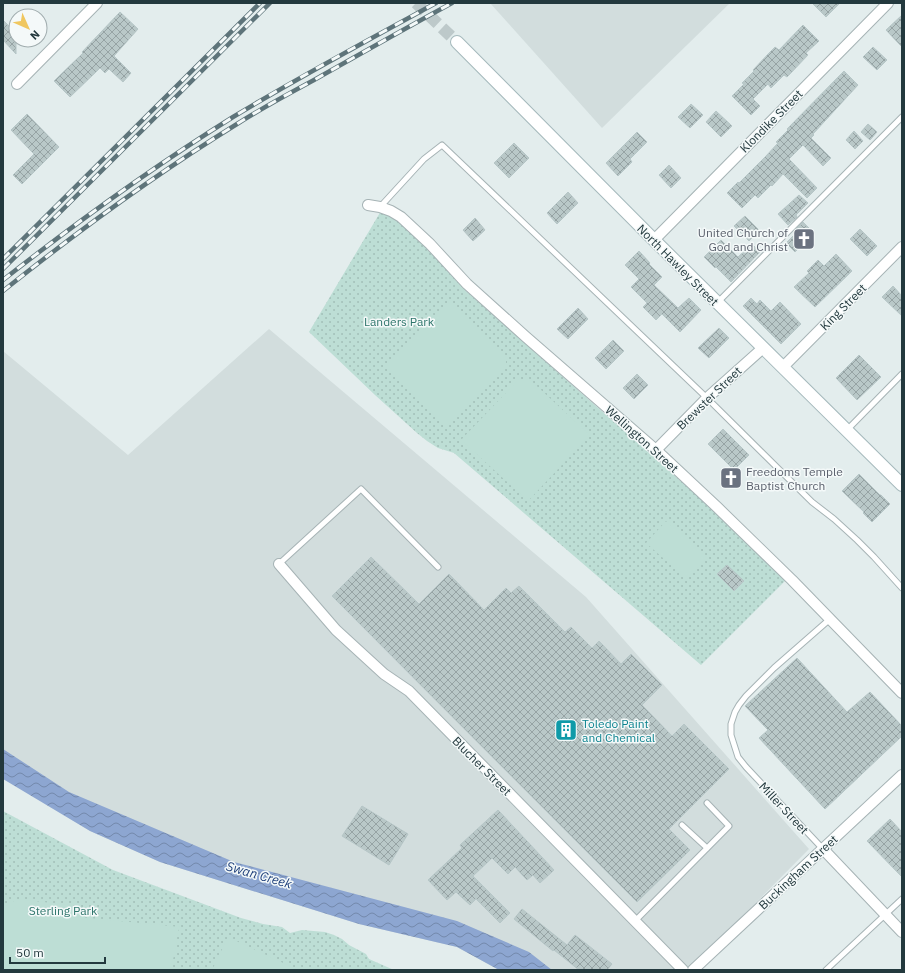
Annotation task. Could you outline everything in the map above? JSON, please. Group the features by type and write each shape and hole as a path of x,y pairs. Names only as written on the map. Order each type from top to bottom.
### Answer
{"street":[{"path":"17,84 97,3"},
{"name":"Klondike Street","path":"654,240 888,3"},
{"name":"North Hawley Street","path":"457,42 717,303 902,485"},
{"name":"Wellington Street","path":"368,205 380,207 401,217 430,244 467,284 532,343 656,450 792,580 902,694"},
{"name":"King Street","path":"783,367 902,247"},
{"name":"Brewster Street","path":"656,450 707,398 763,348"},
{"name":"Blucher Street","path":"279,564 336,630 384,674 409,691 683,970"},
{"name":"Buckingham Street","path":"693,970 902,775"},
{"path":"823,849 902,932"}],"lane":[{"path":"717,303 902,117"},
{"path":"380,207 424,159 442,145 707,398 812,502 834,519 857,540 902,588"},
{"path":"846,430 902,374"},
{"path":"279,564 362,489 438,567"},
{"name":"Miller Street","path":"823,849 746,767 738,757 730,735 731,724 735,712 746,696 774,668 830,619"},
{"path":"635,921 729,826 707,803"},
{"path":"682,825 707,848"},
{"path":"826,970 902,899"}],"shaded area":[{"path":"490,3 730,3 602,128"},
{"path":"269,329 586,597 809,849 689,970 499,970 457,947 359,924 160,862 90,831 3,777 3,351 128,455"}],"green space":[{"name":"Landers Park","path":"381,211 398,220 442,263 466,291 701,499 785,581 701,665 454,453 438,448 417,433 309,332"},
{"path":"450,301 506,357 506,367 447,426 386,367"},
{"path":"519,379 529,379 590,435 528,501 461,440"},
{"path":"666,521 707,557 687,579 646,543"},
{"name":"Sterling Park","path":"3,811 113,870 241,918 282,927 290,933 302,930 325,932 334,935 366,954 369,959 394,970 3,970"},
{"path":"16,899 70,905 79,917 180,927 174,957 169,970 3,970 3,910"},
{"path":"228,937 298,970 212,970"}],"water":[{"name":"Swan Creek","path":"3,749 69,792 234,862 457,921 529,952 552,970 499,970 457,947 359,924 160,862 90,831 3,779"}],"building":[{"path":"812,3 840,3 826,17"},
{"path":"120,12 138,29 114,56 131,73 123,82 109,69 105,73 100,68 70,97 54,81 83,53 82,52"},
{"path":"902,15 902,47 886,30"},
{"path":"3,20 8,25 8,45 3,40"},
{"path":"803,25 819,41 806,53 808,55 787,77 784,75 771,88 768,84 753,99 760,106 751,115 732,96 744,84 742,83 754,71 753,70 775,47 779,50"},
{"path":"873,47 887,60 877,70 863,57"},
{"path":"10,48 16,48 16,54"},
{"path":"844,71 858,85 811,138 831,158 823,166 803,145 789,159 817,188 807,198 783,174 758,198 755,195 742,208 727,193 766,156 778,143 776,142 788,130 787,129"},
{"path":"691,104 703,115 690,128 678,117"},
{"path":"716,111 732,126 721,137 706,122"},
{"path":"27,114 59,147 22,184 13,175 34,154 11,130"},
{"path":"868,124 877,132 870,140 861,132"},
{"path":"854,131 863,141 855,149 846,140"},
{"path":"637,132 647,142 630,159 632,162 618,176 606,163"},
{"path":"514,143 529,158 509,178 494,163"},
{"path":"669,165 681,178 671,188 659,175"},
{"path":"568,192 578,203 557,224 547,213"},
{"path":"799,195 808,203 796,215 797,217 788,225 778,214"},
{"path":"745,216 759,230 749,241 734,226"},
{"path":"475,218 485,230 473,241 463,230"},
{"path":"803,222 814,233 795,252 786,243 796,233 794,231"},
{"path":"860,229 877,246 867,256 850,239"},
{"path":"721,240 738,257 752,244 760,252 731,282 704,257"},
{"path":"639,251 662,277 654,285 678,308 689,298 701,310 680,332 662,314 656,320 643,307 647,303 631,287 639,279 625,265"},
{"path":"836,254 852,271 815,307 794,287 809,273 807,271 818,260 824,266"},
{"path":"893,286 902,296 902,316 882,297"},
{"path":"751,298 757,304 760,300 771,311 780,302 801,324 781,344 743,306"},
{"path":"578,308 588,319 568,339 557,329"},
{"path":"719,328 729,338 709,358 698,348"},
{"path":"613,340 624,351 606,369 595,358"},
{"path":"859,355 881,377 857,400 836,378"},
{"path":"637,374 648,385 634,399 623,388"},
{"path":"723,429 749,455 734,470 708,444"},
{"path":"859,474 890,504 872,522 863,513 864,512 842,491"},
{"name":"Toledo Paint and Chemical","path":"371,557 419,604 449,574 484,610 506,588 511,593 519,586 565,632 571,627 592,648 599,641 621,664 631,654 662,685 642,705 672,736 684,724 729,769 669,829 690,850 637,902 332,596"},
{"path":"727,565 744,581 734,591 717,574"},
{"path":"797,658 847,712 870,692 902,726 902,736 825,809 759,738 768,730 745,706"},
{"path":"362,806 408,834 389,865 342,836"},
{"path":"498,810 554,870 540,883 533,875 527,880 515,867 508,874 492,858 473,876 510,913 500,923 476,899 470,905 456,892 447,900 428,880 462,848 460,845"},
{"path":"890,819 902,832 902,877 867,841"},
{"path":"522,909 567,945 575,935 612,964 607,970 579,970 514,919"}],"tunnel":[{"path":"416,3 457,42"}],"railway":[{"path":"3,259 260,3"},
{"path":"3,269 270,3"},
{"path":"3,280 59,237 203,136 283,88 436,3"},
{"path":"3,291 118,204 207,143 265,107 452,3"}],"place":[{"name":"United Church of God and Christ","path":"804,239"},
{"name":"Freedoms Temple Baptist Church","path":"731,478"},
{"name":"Toledo Paint and Chemical","path":"566,730"}]}
